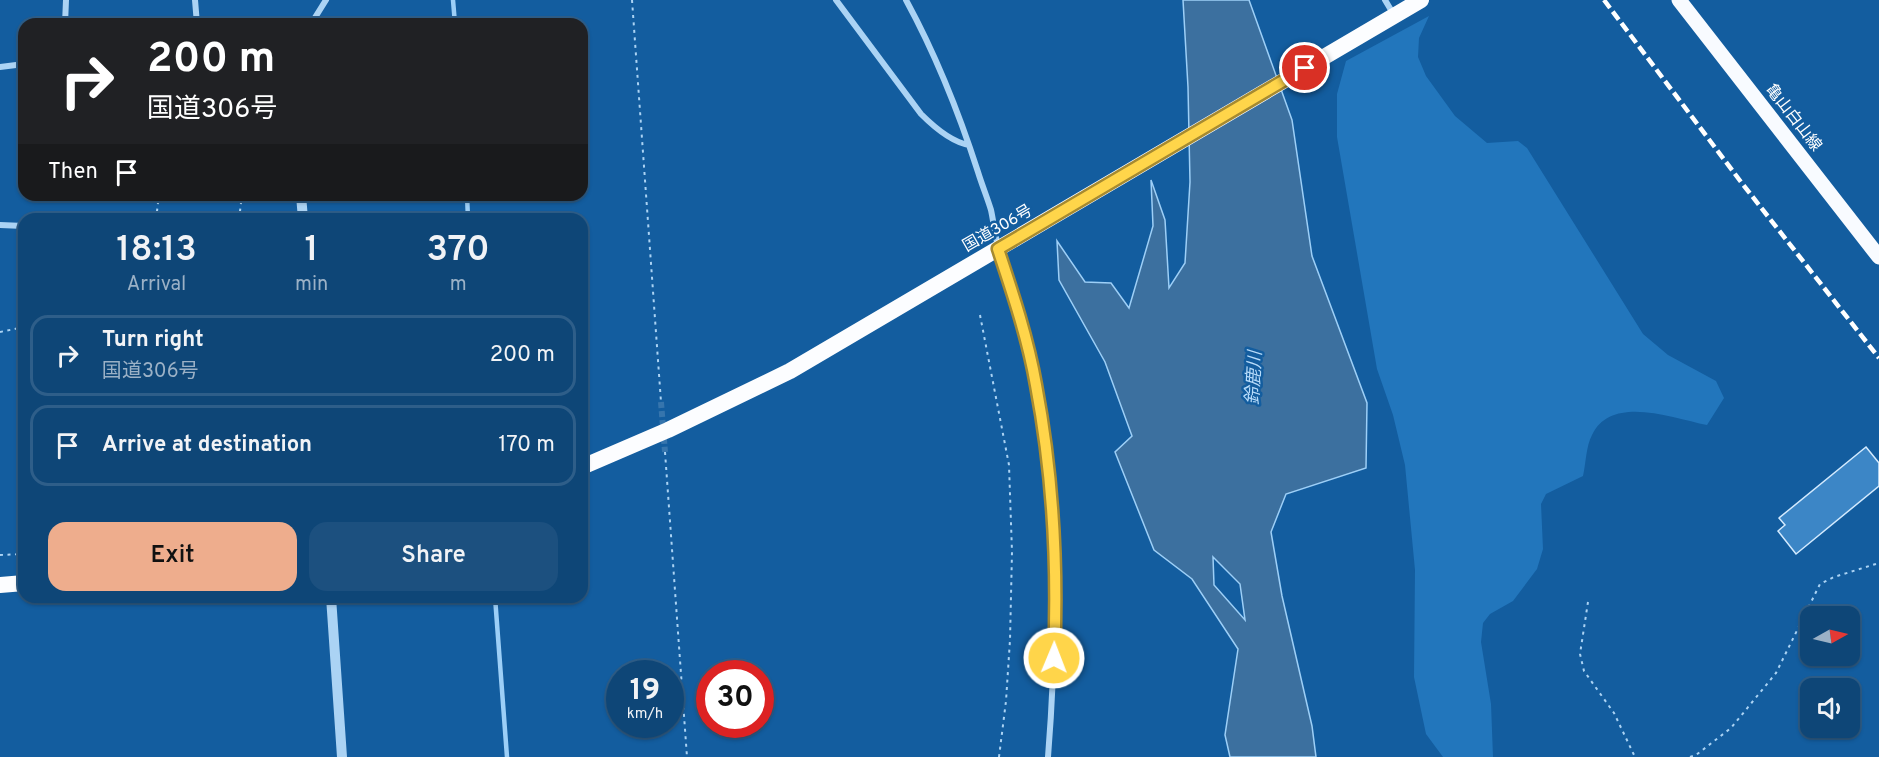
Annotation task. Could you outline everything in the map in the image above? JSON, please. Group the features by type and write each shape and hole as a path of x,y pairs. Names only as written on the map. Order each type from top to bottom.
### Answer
{"highway":[{"name":"国道306号","path":"588,464 668,430 781,375 1415,4"},
{"path":"0,585 18,584"}],"main road":[{"name":"亀山白山線","path":"1679,0 1879,257"}],"street":[{"path":"65,18 66,0"},
{"path":"195,0 196,18"},
{"path":"315,18 326,0"},
{"path":"836,0 921,114 959,144 969,146"},
{"path":"906,0 940,69 1004,246 1036,384 1050,486 1055,639 1048,757"},
{"path":"1385,0 1389,19"},
{"path":"0,67 18,65"},
{"path":"0,225 18,226"},
{"path":"331,603 342,757"}],"path":[{"path":"632,0 661,402"},
{"path":"980,315 1009,465 1012,552 1010,640 999,757"},
{"path":"0,332 18,328"},
{"path":"665,452 687,757"},
{"path":"0,555 18,554"},
{"path":"1690,757 1696,755 1731,728 1776,673 1820,584 1879,563"},
{"path":"1588,602 1580,654 1584,671 1614,713 1635,757"}],"shaded area":[{"path":"1429,16 1419,38 1418,57 1426,76 1455,116 1487,143 1518,141 1527,148 1643,334 1668,355 1716,381 1724,398 1707,425 1644,412 1613,415 1601,423 1590,439 1583,476 1546,494 1541,504 1543,549 1537,569 1513,601 1490,614 1483,623 1481,642 1491,704 1493,757 1443,757 1426,734 1414,677 1415,570 1405,465 1393,415 1377,369 1337,137 1337,94 1346,61"}],"water":[{"name":"鈴鹿川","path":"1183,0 1249,0 1292,120 1312,256 1367,403 1366,468 1286,494 1271,532 1282,596 1312,726 1316,757 1230,757 1225,735 1238,649 1192,579 1154,550 1115,452 1132,436 1105,362 1059,280 1057,241 1085,282 1111,283 1129,308 1153,226 1151,180 1165,220 1169,288 1185,263 1190,182","holes":["1213,557 1240,584 1245,620 1214,585"]}],"building":[{"path":"1866,447 1879,463 1879,486 1796,554 1778,531 1785,525 1779,518"}],"waterway":[{"path":"453,0 454,18"},
{"path":"467,201 468,213"},
{"path":"495,603 507,757"}],"tunnel":[{"path":"661,402 665,452"}],"railway":[{"path":"1604,0 1741,182 1879,358"}],"route":[{"path":"1054,658 1055,578 1048,466 1036,384 1017,306 998,249 1305,68"}]}
